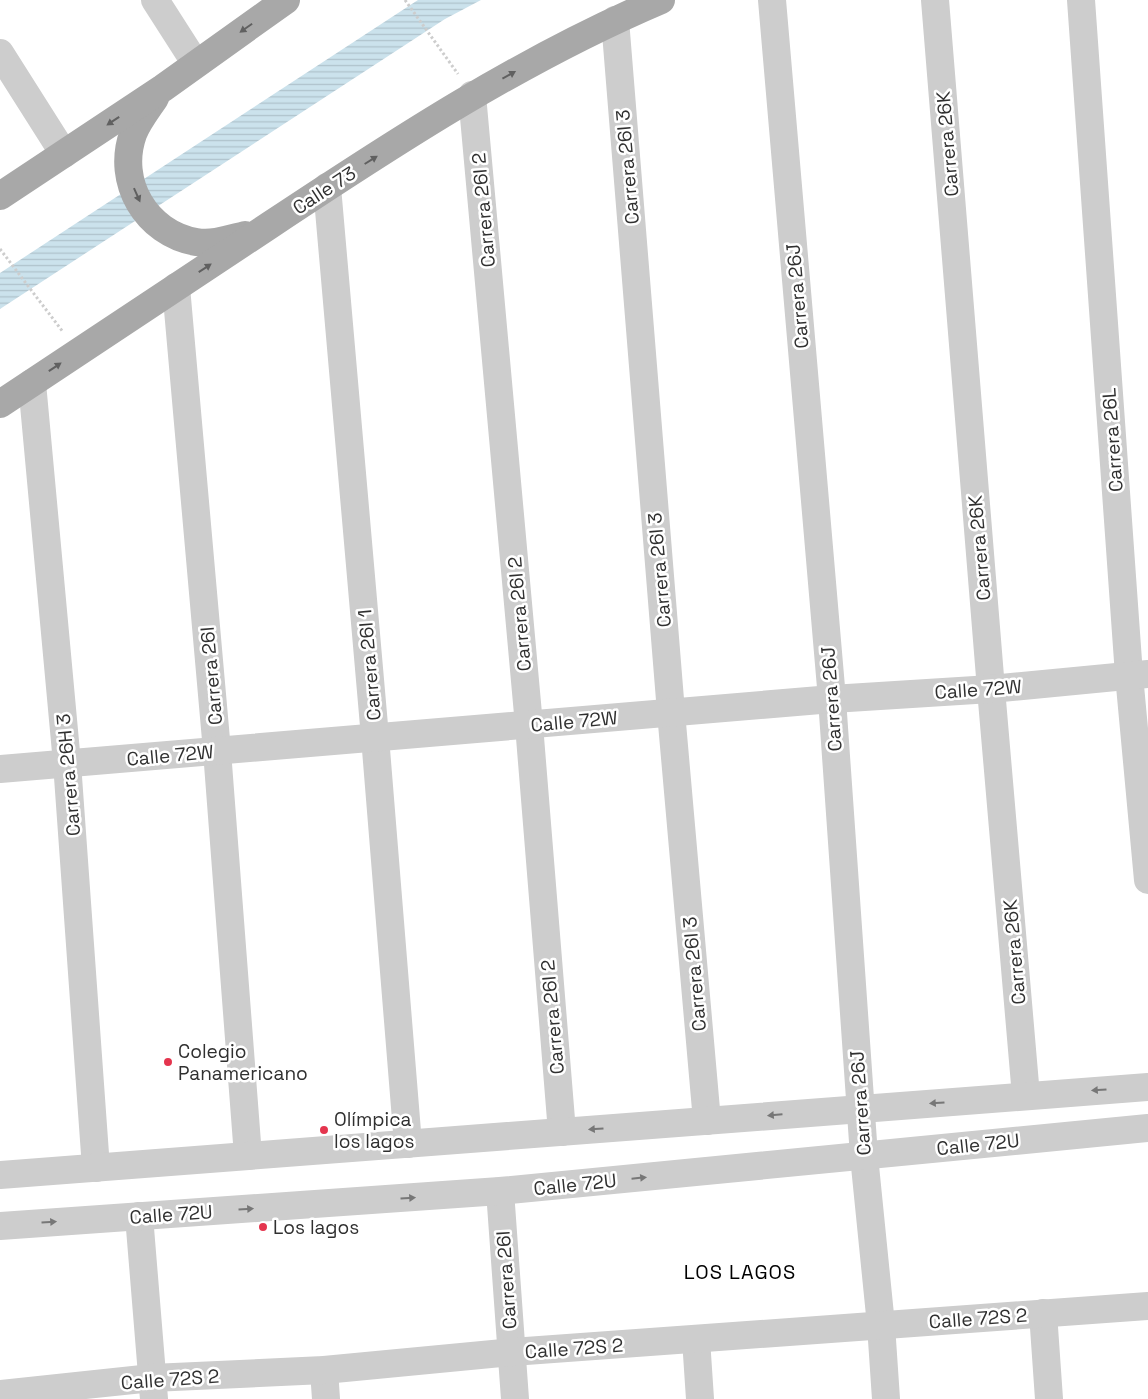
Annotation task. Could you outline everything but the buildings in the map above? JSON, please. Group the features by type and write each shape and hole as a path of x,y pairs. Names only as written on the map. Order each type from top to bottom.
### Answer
{"main road":[{"path":"0,196 163,88 286,0"},
{"name":"Calle 73","path":"0,404 327,188 472,95 562,46 661,0"},
{"path":"163,88 139,122 133,134 130,148 130,179 142,208 153,222 165,231 178,238 198,242 214,242 266,228"}],"street":[{"path":"155,0 196,64"},
{"name":"Carrera 26J","path":"772,0 832,699 860,1108 881,1325 886,1399"},
{"name":"Carrera 26K","path":"935,0 1026,1096"},
{"name":"Carrera 26L","path":"1080,0 1138,674 1148,880"},
{"name":"Carrera 26I 3","path":"615,20 671,712 707,1121"},
{"path":"0,53 64,154"},
{"name":"Carrera 26I 2","path":"472,95 529,725 562,1132"},
{"name":"Carrera 26I 1","path":"327,188 408,1144"},
{"name":"Carrera 26I","path":"176,287 217,750 248,1156"},
{"name":"Carrera 26H 3","path":"32,383 68,763 96,1168"},
{"name":"Calle 72W","path":"0,769 832,699 991,689 1138,674"},
{"path":"0,1175 1148,1087"},
{"name":"Calle 72U","path":"0,1226 500,1191 1148,1128"},
{"name":"Carrera 26I","path":"500,1191 515,1399"},
{"path":"139,1216 153,1389"},
{"name":"Calle 72S 2","path":"0,1394 153,1389 512,1352 1148,1306"},
{"path":"1043,1313 1049,1399"},
{"path":"696,1338 700,1399"},
{"path":"324,1370 326,1399"}],"path":[{"path":"405,0 449,62"},
{"path":"0,249 45,308"}],"water":[{"path":"418,0 481,0 445,19 0,309 0,273"}],"place":[{"name":"Colegio Panamericano","path":"168,1062"},
{"name":"Olímpica los lagos","path":"324,1130"},
{"name":"Los lagos","path":"263,1227"}],"district":[{"name":"LOS LAGOS","path":"740,1272"}]}
